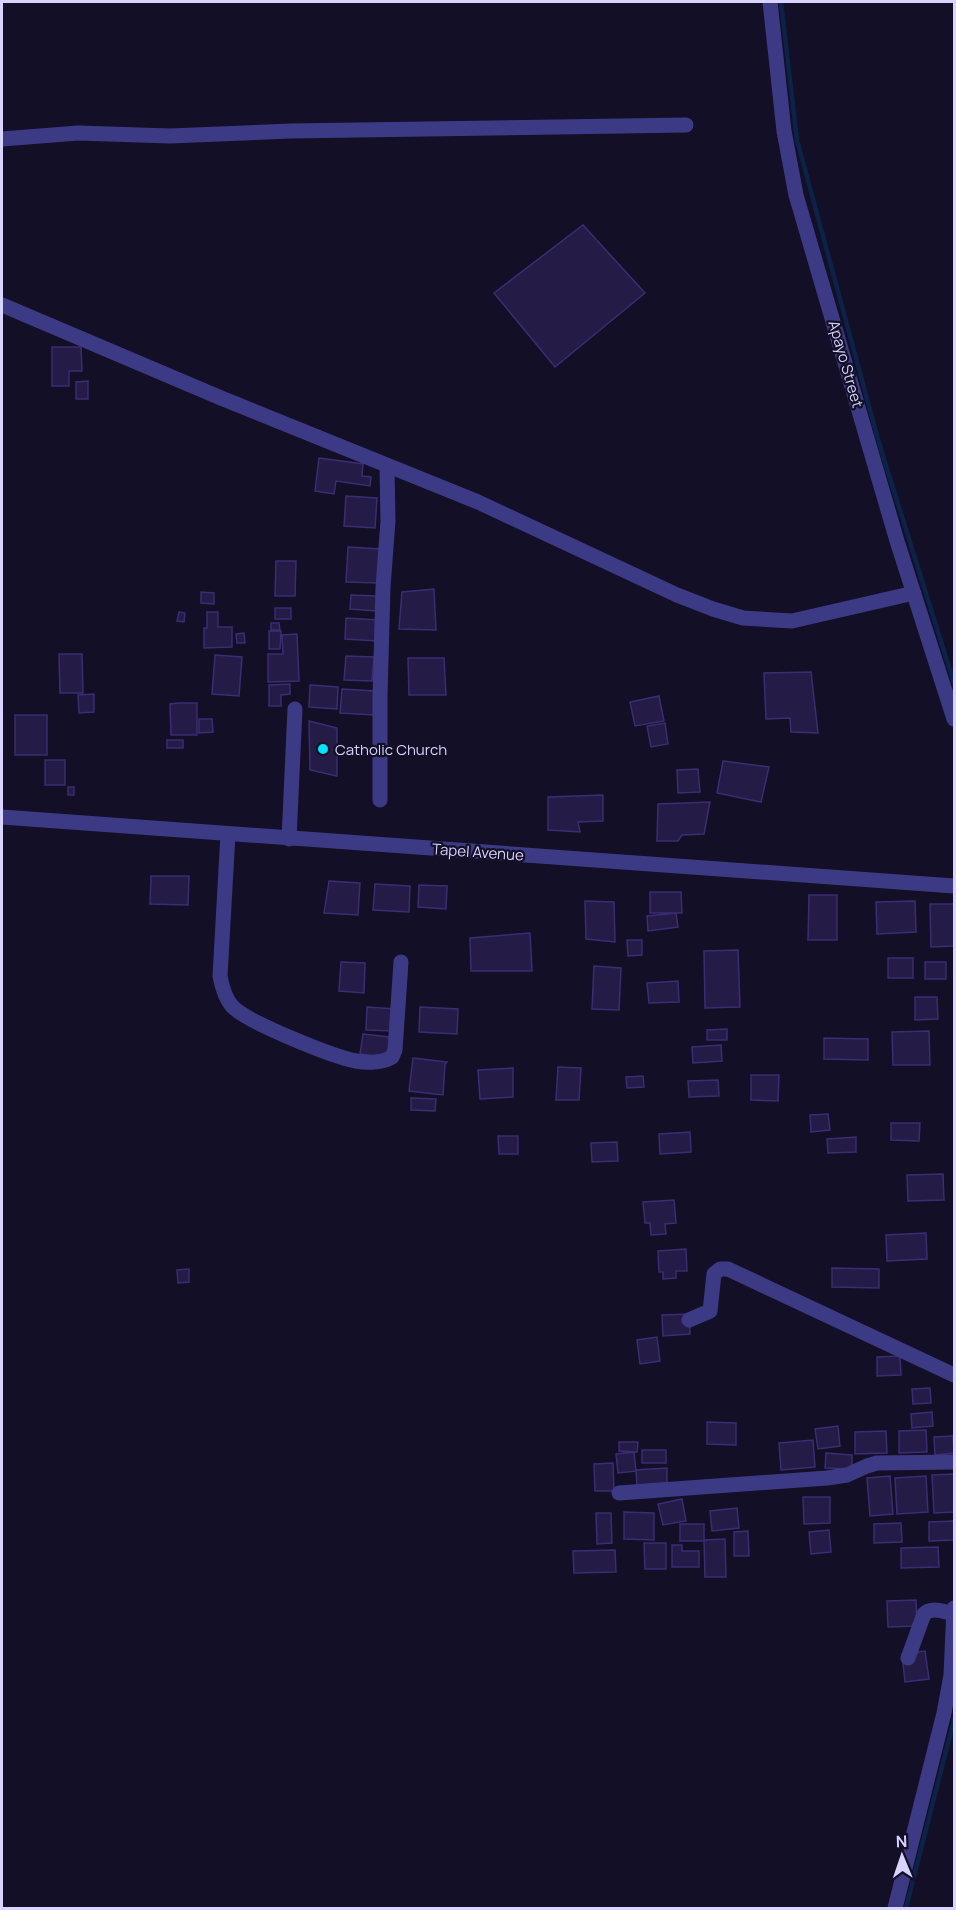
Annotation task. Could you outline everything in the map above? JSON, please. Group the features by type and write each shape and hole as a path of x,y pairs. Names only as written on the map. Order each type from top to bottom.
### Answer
{"street":[{"name":"Apayo Street","path":"770,2 784,131 796,195 914,593 954,719"},
{"path":"2,139 78,133 170,136 303,131 686,125"},
{"path":"2,305 387,467 478,502 677,595 713,609 742,618 792,621 914,593"},
{"path":"380,800 380,696 383,587 388,521 387,467"},
{"path":"289,838 295,710"},
{"name":"Tapel Avenue","path":"2,817 954,886"},
{"path":"228,834 220,976 224,993 232,1006 246,1017 336,1056 358,1062 386,1061 392,1057 395,1050 401,962"},
{"path":"689,1320 710,1311 714,1274 720,1269 728,1269 954,1375"},
{"path":"619,1492 827,1478 847,1475 877,1463 954,1462"},
{"path":"895,1908 944,1713 951,1675 954,1608"},
{"path":"908,1658 927,1611 954,1614"}],"building":[{"path":"583,225 645,293 555,367 494,293"},
{"path":"52,347 81,347 82,371 69,371 69,386 52,386"},
{"path":"88,381 88,399 76,399 76,382"},
{"path":"319,458 363,464 362,476 371,477 370,486 336,481 334,494 315,491"},
{"path":"346,496 377,498 375,528 344,526"},
{"path":"348,547 381,549 379,583 346,582"},
{"path":"276,561 296,561 295,596 275,596"},
{"path":"434,589 436,630 399,629 402,592"},
{"path":"201,592 214,593 214,604 201,603"},
{"path":"351,595 377,596 377,611 350,609"},
{"path":"275,608 291,608 291,619 275,619"},
{"path":"179,612 185,613 184,622 177,621"},
{"path":"207,612 218,612 218,627 232,627 232,647 204,648"},
{"path":"346,618 378,620 377,641 345,639"},
{"path":"271,623 279,623 280,630 271,630"},
{"path":"269,631 281,631 280,649 269,649"},
{"path":"244,633 245,643 237,643 236,634"},
{"path":"297,634 299,681 268,682 268,654 283,654 282,635"},
{"path":"59,654 82,654 83,693 60,693"},
{"path":"215,655 242,657 239,696 212,694"},
{"path":"346,656 374,657 372,681 344,680"},
{"path":"408,658 444,658 446,695 409,695"},
{"path":"811,672 818,733 791,732 790,718 766,719 764,673"},
{"path":"290,684 290,694 281,695 281,706 269,706 269,685"},
{"path":"310,685 338,687 337,709 309,707"},
{"path":"342,689 375,691 374,715 340,713"},
{"path":"94,694 94,712 79,713 78,695"},
{"path":"659,696 664,721 635,726 630,702"},
{"path":"197,703 197,735 171,735 170,704"},
{"path":"15,715 47,715 47,755 15,755"},
{"path":"199,719 212,719 213,732 199,733"},
{"name":"Catholic Church","path":"309,721 337,728 337,776 310,770"},
{"path":"665,723 668,744 651,747 647,726"},
{"path":"167,740 183,740 183,748 167,748"},
{"path":"45,760 65,760 65,785 45,785"},
{"path":"723,761 769,767 761,802 717,793"},
{"path":"698,769 700,792 678,793 677,770"},
{"path":"68,787 74,787 74,795 68,795"},
{"path":"603,795 603,821 578,822 580,832 548,830 548,797"},
{"path":"710,802 704,834 682,835 678,841 657,841 658,804"},
{"path":"151,876 189,876 188,905 150,904"},
{"path":"329,881 360,883 358,915 324,913"},
{"path":"375,884 410,886 409,912 373,910"},
{"path":"419,885 447,886 446,909 418,907"},
{"path":"650,892 681,892 682,913 650,913"},
{"path":"809,895 837,895 837,940 808,940"},
{"path":"585,901 614,902 615,942 586,939"},
{"path":"915,901 916,932 877,934 876,902"},
{"path":"930,904 954,904 954,946 931,947"},
{"path":"676,913 678,927 648,931 647,916"},
{"path":"530,933 532,971 471,971 470,938"},
{"path":"627,940 642,940 642,955 628,956"},
{"path":"738,950 740,1007 705,1008 704,951"},
{"path":"888,958 913,958 913,978 888,978"},
{"path":"341,962 365,963 364,993 339,991"},
{"path":"925,962 946,962 946,979 925,979"},
{"path":"594,966 621,968 619,1010 592,1009"},
{"path":"678,981 679,1002 649,1003 647,983"},
{"path":"915,997 937,997 938,1019 915,1020"},
{"path":"367,1007 396,1009 394,1031 366,1030"},
{"path":"420,1007 458,1009 457,1034 419,1032"},
{"path":"727,1029 727,1040 707,1040 707,1030"},
{"path":"929,1031 930,1065 893,1065 892,1032"},
{"path":"363,1034 390,1037 387,1057 360,1054"},
{"path":"824,1038 868,1039 868,1060 824,1059"},
{"path":"721,1045 722,1061 693,1063 692,1047"},
{"path":"413,1058 447,1062 443,1095 409,1091"},
{"path":"558,1067 581,1068 579,1100 556,1100"},
{"path":"513,1068 513,1097 480,1099 478,1070"},
{"path":"751,1075 779,1075 778,1101 751,1100"},
{"path":"643,1076 644,1087 627,1088 626,1077"},
{"path":"718,1080 719,1096 689,1097 688,1081"},
{"path":"411,1098 436,1099 435,1111 411,1110"},
{"path":"828,1114 830,1130 811,1132 810,1115"},
{"path":"891,1123 920,1123 919,1141 891,1140"},
{"path":"690,1132 691,1152 660,1154 659,1134"},
{"path":"498,1136 518,1136 518,1154 499,1154"},
{"path":"856,1137 856,1152 828,1153 827,1139"},
{"path":"617,1142 618,1161 592,1162 591,1143"},
{"path":"943,1174 944,1200 908,1201 907,1175"},
{"path":"674,1200 676,1223 665,1224 666,1234 651,1235 650,1223 645,1223 643,1202"},
{"path":"926,1233 927,1259 887,1261 886,1235"},
{"path":"686,1249 687,1271 676,1271 676,1278 663,1279 663,1272 659,1272 658,1251"},
{"path":"832,1268 879,1269 879,1288 832,1287"},
{"path":"189,1269 189,1282 178,1283 177,1270"},
{"path":"689,1314 690,1334 663,1336 662,1315"},
{"path":"657,1337 660,1361 640,1364 637,1340"},
{"path":"900,1356 901,1375 877,1376 877,1357"},
{"path":"930,1388 931,1403 913,1404 912,1389"},
{"path":"932,1412 933,1426 912,1428 911,1414"},
{"path":"707,1422 736,1423 736,1445 707,1444"},
{"path":"838,1426 840,1446 818,1449 815,1429"},
{"path":"926,1430 927,1452 899,1453 899,1431"},
{"path":"886,1431 887,1453 855,1454 855,1432"},
{"path":"953,1436 954,1453 935,1455 934,1437"},
{"path":"813,1440 815,1467 781,1470 779,1443"},
{"path":"619,1442 638,1442 637,1452 619,1451"},
{"path":"642,1450 666,1450 666,1463 642,1463"},
{"path":"634,1452 636,1471 618,1473 616,1454"},
{"path":"826,1453 852,1455 852,1469 825,1468"},
{"path":"613,1463 614,1491 595,1491 594,1464"},
{"path":"667,1468 667,1483 637,1485 636,1470"},
{"path":"954,1474 954,1512 934,1513 932,1475"},
{"path":"890,1476 893,1514 870,1516 867,1478"},
{"path":"926,1476 928,1512 897,1514 895,1478"},
{"path":"803,1497 830,1497 830,1523 804,1524"},
{"path":"682,1499 686,1521 663,1525 658,1504"},
{"path":"737,1508 739,1528 712,1531 710,1511"},
{"path":"624,1512 654,1513 654,1540 624,1539"},
{"path":"596,1513 611,1513 612,1543 597,1544"},
{"path":"954,1521 954,1540 929,1541 929,1522"},
{"path":"901,1523 902,1542 874,1543 874,1524"},
{"path":"680,1524 704,1524 704,1541 680,1541"},
{"path":"829,1530 831,1552 811,1554 809,1532"},
{"path":"748,1531 749,1556 734,1556 734,1532"},
{"path":"725,1539 726,1577 705,1577 704,1540"},
{"path":"644,1543 666,1543 666,1569 645,1569"},
{"path":"672,1545 682,1545 682,1551 699,1551 699,1567 672,1567"},
{"path":"938,1547 939,1567 901,1568 901,1548"},
{"path":"615,1550 616,1572 574,1573 573,1551"},
{"path":"916,1600 917,1626 888,1627 887,1601"},
{"path":"925,1651 929,1679 905,1682 902,1654"}],"waterway":[{"path":"781,2 797,140 879,443 954,683"},
{"path":"906,1908 954,1720"}],"place":[{"name":"Catholic Church","path":"323,749"}]}
